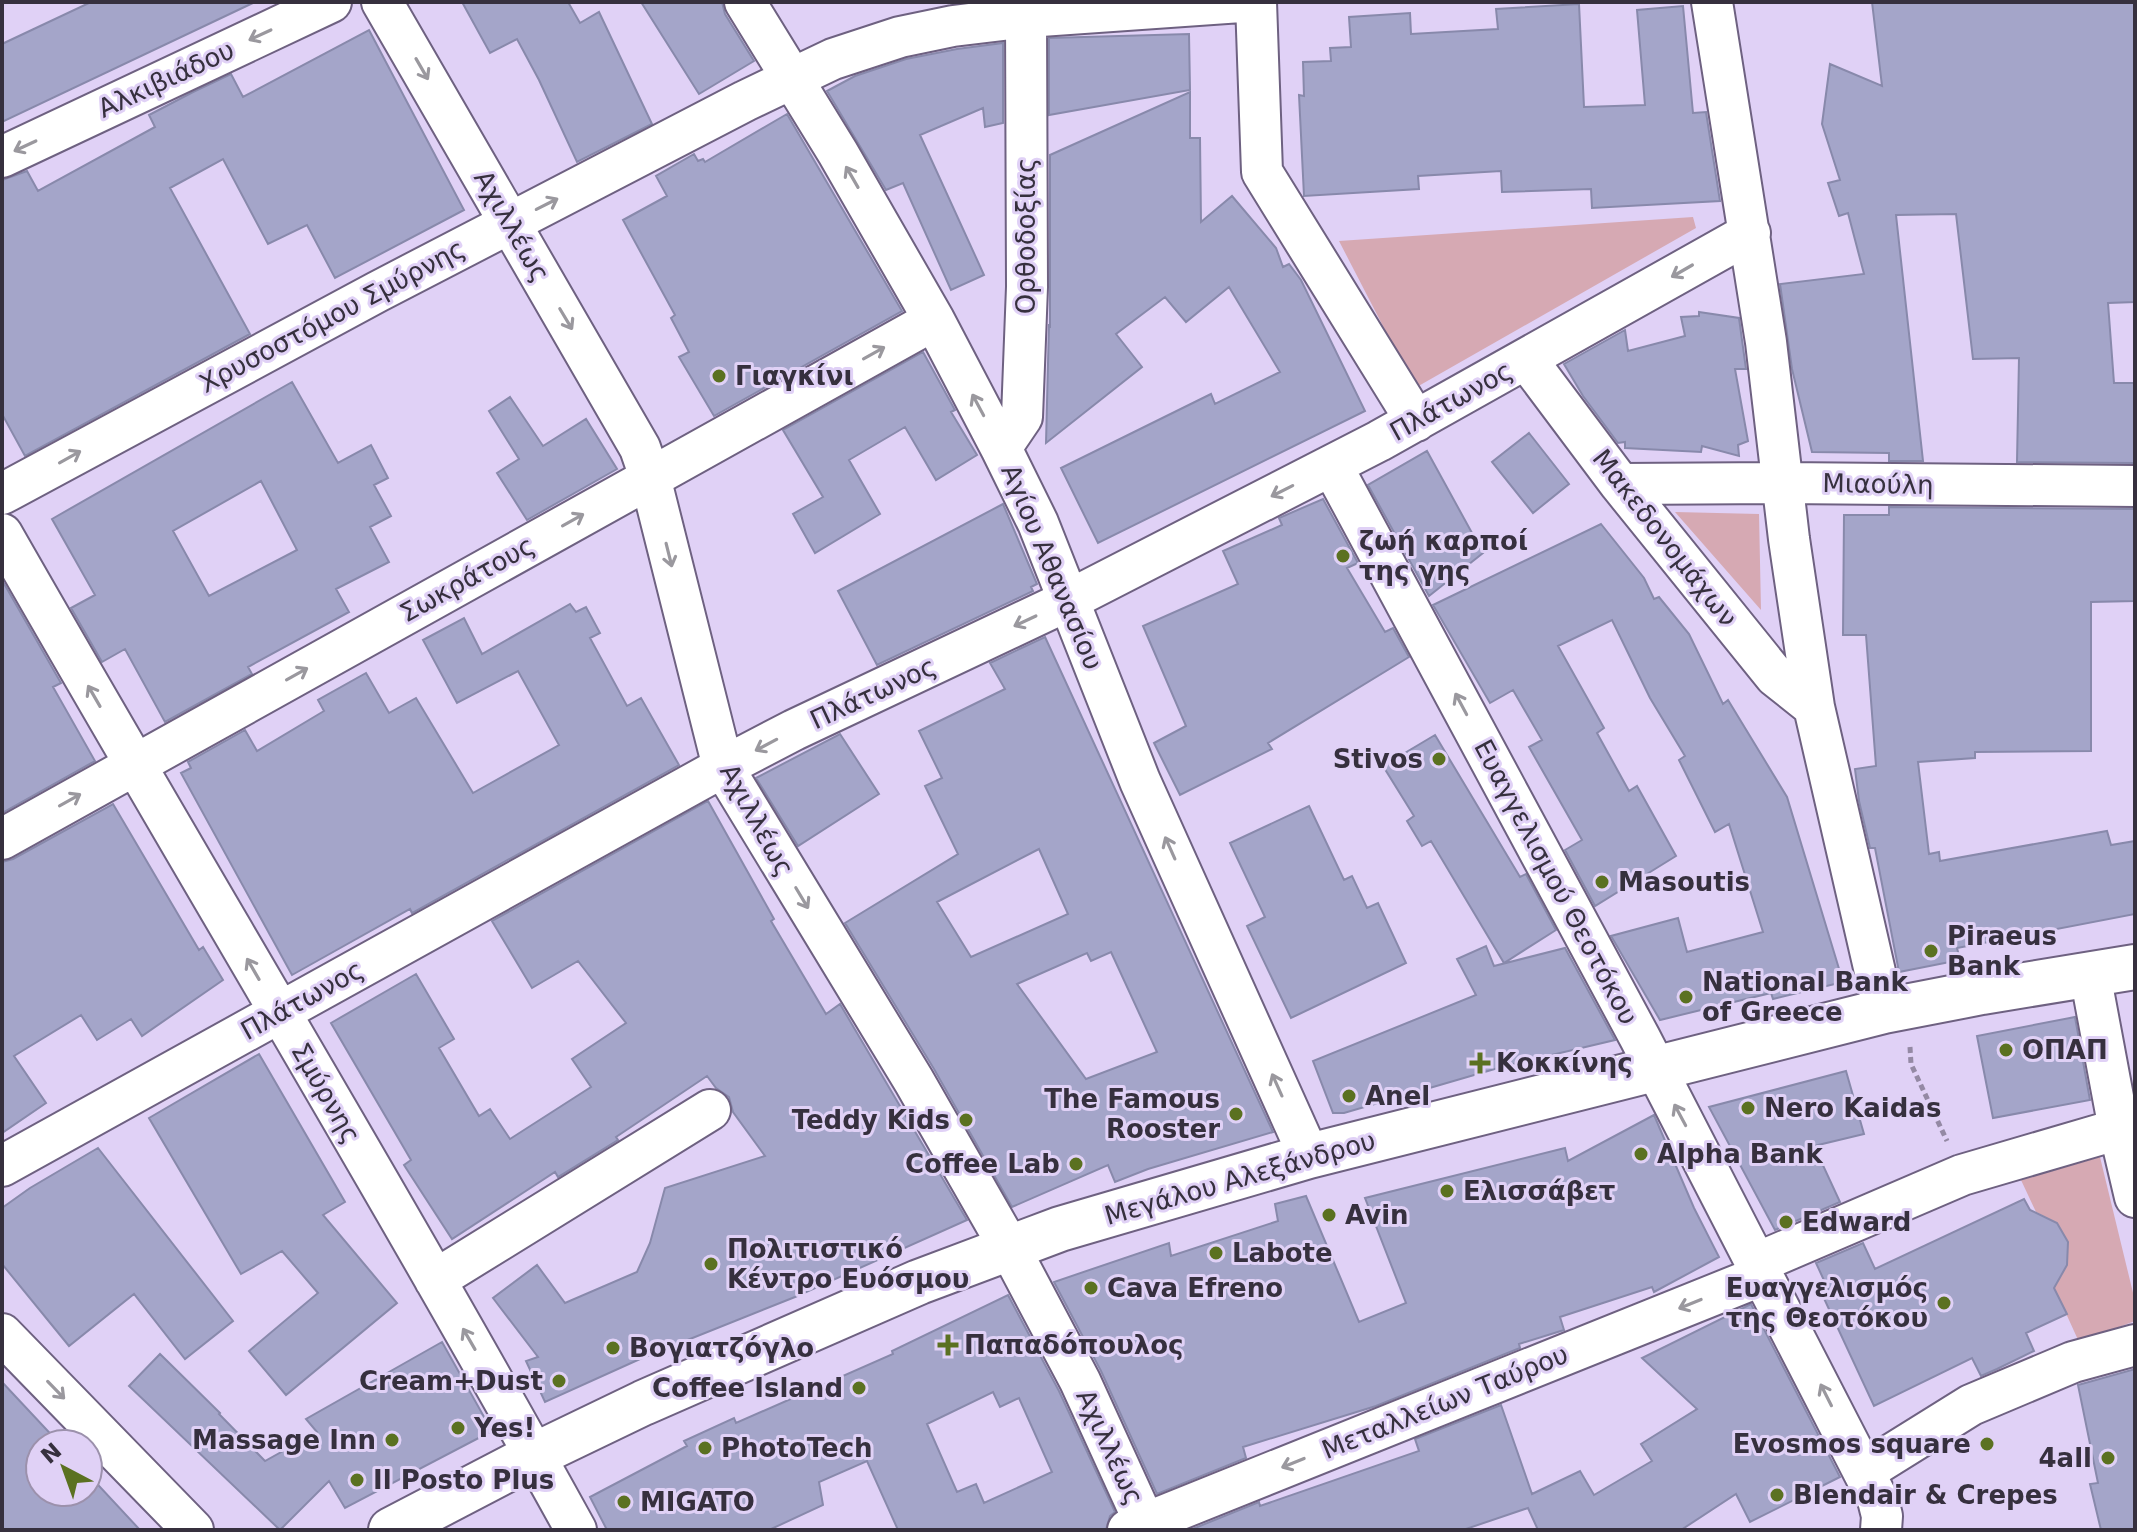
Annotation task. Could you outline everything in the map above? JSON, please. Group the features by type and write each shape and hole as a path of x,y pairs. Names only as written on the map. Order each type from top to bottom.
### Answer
{"main road":[{"name":"Μεγάλου Αλεξάνδρου","path":"391,1530 643,1403 919,1282 1009,1247 1136,1205 1309,1156 1895,1009 2135,967"}],"street":[{"name":"Αλκιβιάδου","path":"2,157 331,2"},
{"name":"Αχιλλέως","path":"382,2 640,448 723,767 914,1081 1009,1247 1080,1381 1140,1528"},
{"name":"Αγίου Αθανασίου","path":"745,2 793,77 934,320 1038,523 1140,781 1309,1156"},
{"name":"Χρυσοστόμου Σμύρνης","path":"2,494 249,359 833,59 900,37 953,26 1026,17 1241,2"},
{"path":"1256,2 1262,172 1416,421"},
{"path":"1712,2 1750,233 1814,707 1895,1009"},
{"name":"Ορθοδοξίας","path":"1001,448 1022,417 1027,287 1026,17"},
{"name":"Πλάτωνος","path":"2,1166 723,767 794,730 1069,600 1332,466 1750,233"},
{"name":"Σωκράτους","path":"2,839 934,320"},
{"name":"Μακεδονομάχων","path":"1527,360 1620,484 1775,676 1814,707"},
{"name":"Ευαγγελισμού Θεοτόκου","path":"1332,466 1656,1069 1865,1471 1878,1500 1882,1523"},
{"name":"Μιαούλη","path":"1620,484 2135,486"},
{"name":"Σμύρνης","path":"2,534 435,1280 576,1530"},
{"path":"2090,974 2135,1197"},
{"path":"435,1280 710,1110"},
{"name":"Μεταλλείων Ταύρου","path":"1140,1528 1760,1269 1962,1175 2119,1129"},
{"path":"2,1334 193,1530"},
{"path":"1865,1471 1971,1405 2073,1362 2135,1345"}],"path":[{"path":"1895,1009 1911,1064 1962,1175"}],"shaded area":[{"path":"1693,217 1696,228 1415,388 1339,241"},
{"path":"1675,512 1759,514 1761,610"},
{"path":"2100,1157 2135,1301 2135,1321 2079,1342 2054,1287 2067,1265 2068,1242 2057,1223 2036,1212 2021,1180"}],"building":[{"path":"91,2 255,2 2,122 2,44"},
{"path":"462,2 568,2 580,23 599,12 652,124 577,162 517,39 490,53"},
{"path":"641,2 722,2 725,14 754,61 699,94"},
{"path":"1872,2 2135,2 2135,302 2108,303 2114,383 2135,383 2135,463 2017,462 2019,358 1973,359 1956,214 1896,215 1923,461 1889,461 1889,453 1812,452 1792,369 1780,284 1864,274 1848,213 1839,216 1828,183 1840,180 1822,124 1830,64 1882,86"},
{"path":"1579,4 1584,107 1645,105 1637,10 1683,6 1693,113 1706,112 1720,201 1592,208 1591,189 1502,192 1501,171 1418,176 1419,189 1304,196 1299,95 1304,96 1303,62 1331,61 1330,48 1351,47 1349,17 1410,13 1411,34 1498,29 1496,9"},
{"path":"369,30 464,210 335,278 307,225 268,244 223,159 170,188 250,334 25,456 2,414 2,180 27,171 38,191 155,127 149,115 193,92 231,74 243,97"},
{"path":"1189,34 1190,90 1049,115 1049,38"},
{"path":"1003,43 1003,123 985,127 983,108 920,135 984,275 951,290 903,183 886,190 827,91 855,76 906,59"},
{"path":"1190,92 1190,138 1200,138 1201,222 1232,196 1276,248 1283,267 1289,264 1301,280 1365,411 1098,543 1061,468 1211,394 1215,404 1280,372 1229,287 1186,322 1165,297 1116,334 1142,367 1046,443 1049,324 1050,328 1050,155"},
{"path":"787,114 902,311 714,416 679,357 689,352 671,318 675,315 623,220 667,196 656,176 694,154 698,161 703,159 705,162"},
{"path":"1699,312 1739,318 1746,369 1735,369 1748,441 1738,445 1739,456 1702,446 1701,452 1625,448 1625,442 1618,443 1564,364 1625,330 1628,351 1685,336 1681,317 1699,316"},
{"path":"923,352 955,410 951,412 977,455 936,480 905,427 849,460 880,514 815,553 793,514 823,497 783,430"},
{"path":"292,382 338,463 371,445 388,478 374,485 391,516 370,527 389,562 336,589 349,612 248,667 252,674 165,722 125,649 102,662 71,608 95,595 52,519","holes":["261,481 297,550 209,596 173,531"]},
{"path":"510,397 543,446 586,419 617,469 527,520 497,473 519,459 489,411"},
{"path":"1529,433 1569,484 1533,513 1492,462"},
{"path":"1427,451 1483,553 1429,596 1368,485"},
{"path":"1323,499 1358,563 1347,568 1385,632 1393,628 1409,657 1268,743 1272,749 1180,795 1154,743 1186,726 1143,626 1238,584 1223,551 1282,525 1279,518"},
{"path":"1003,504 1037,584 1031,587 1033,591 877,665 838,591"},
{"path":"1889,507 2135,509 2135,601 2091,602 2091,751 1975,752 1975,758 1918,762 1929,854 1939,852 1940,861 2107,831 2111,845 2135,841 2135,914 1957,948 1960,960 1899,972 1875,848 1870,848 1859,801 1855,769 1876,766 1866,635 1843,635 1844,515 1889,515"},
{"path":"1601,524 1644,578 1654,599 1659,597 1689,634 1723,704 1728,700 1787,797 1843,982 1773,999 1771,993 1660,1020 1611,936 1678,918 1687,952 1763,932 1729,824 1715,832 1679,760 1685,756 1650,698 1612,620 1558,646 1604,728 1597,733 1629,791 1637,786 1676,856 1595,906 1565,850 1582,840 1529,747 1542,740 1513,690 1490,703 1433,605"},
{"path":"2,580 61,683 53,687 95,761 2,813"},
{"path":"570,604 576,612 586,607 600,633 590,638 627,706 641,698 679,765 412,913 410,909 292,975 181,773 191,768 188,762 245,730 257,751 324,711 318,700 366,673 389,713 416,698 473,793 559,745 518,671 457,703 423,640 464,618 482,654"},
{"path":"1045,637 1273,1132 1148,1169 1115,1182 1108,1165 1012,1207 934,1069 845,923 958,854 925,786 942,778 919,731 1005,689 990,663","holes":["1039,849 1068,914 971,957 937,902","1111,952 1157,1052 1086,1079 1017,984 1087,953 1091,961"]},
{"path":"840,734 879,794 798,846 756,778"},
{"path":"1435,735 1520,877 1526,874 1556,930 1504,963 1431,841 1422,846 1407,821 1414,816 1383,766"},
{"path":"708,801 774,919 771,921 826,1014 840,1004 967,1220 795,1297 640,1359 545,1402 526,1361 538,1357 493,1298 537,1265 565,1303 637,1272 650,1243 665,1188 765,1156 733,1112 729,1097 716,1088 707,1076 616,1137 618,1140 558,1177 555,1172 452,1239 404,1165 411,1160 331,1023 416,974 454,1039 439,1048 479,1116 490,1109 510,1139 591,1087 572,1059 626,1023 578,961 532,988 492,921"},
{"path":"113,804 199,950 203,947 223,980 142,1036 131,1019 97,1040 81,1015 14,1056 46,1103 2,1133 2,862 13,859"},
{"path":"1309,806 1344,880 1352,876 1367,908 1378,903 1406,963 1291,1018 1247,926 1265,917 1230,843"},
{"path":"1486,946 1494,966 1565,948 1615,1040 1505,1066 1344,1113 1333,1113 1313,1061 1476,995 1457,959"},
{"path":"2075,1017 2090,1100 1993,1118 1977,1036"},
{"path":"259,1054 345,1202 323,1215 397,1303 286,1395 249,1351 318,1293 282,1251 241,1274 149,1118"},
{"path":"1846,1071 1864,1134 1814,1146 1840,1202 1775,1230 1709,1107"},
{"path":"1654,1115 1719,1257 1654,1292 1652,1287 1560,1317 1564,1330 1519,1344 1520,1348 1376,1406 1243,1447 1246,1458 1157,1494 1101,1371 1054,1282 1169,1243 1171,1256 1278,1221 1275,1204 1306,1196 1359,1322 1406,1303 1365,1198 1565,1148 1568,1161"},
{"path":"98,1148 233,1321 185,1359 134,1294 69,1346 2,1264 2,1208"},
{"name":"Ευαγγελισμός της Θεοτόκου","path":"2024,1199 2030,1210 2057,1223 2068,1242 2067,1265 2054,1288 2067,1314 2026,1333 2034,1351 1997,1369 1981,1376 1972,1358 1874,1406 1821,1292 1828,1289 1816,1263 1863,1243 1875,1269"},
{"path":"1008,1295 1059,1391 1115,1512 1110,1516 1106,1530 898,1530 867,1461 819,1482 823,1505 769,1530 607,1530 590,1497 687,1446 684,1441 734,1418 736,1423 893,1354 892,1351","holes":["993,1392 1000,1407 1019,1398 1052,1472 984,1503 976,1484 957,1492 927,1424"]},
{"path":"1751,1304 1840,1477 1750,1522 1736,1494 1681,1530 1538,1530 1528,1508 1463,1530 1190,1530 1259,1502 1260,1506 1419,1451 1415,1439 1501,1405 1532,1494 1580,1471 1594,1495 1652,1461 1641,1444 1697,1409 1642,1358"},
{"path":"442,1342 492,1431 345,1508 329,1481 280,1530 129,1386 160,1354 265,1461 317,1432 306,1419"},
{"path":"2135,1369 2135,1530 2101,1530 2090,1484 2098,1483 2078,1385"},
{"path":"2,1382 45,1428 24,1428 24,1508 104,1508 104,1491 140,1530 2,1530"}],"place":[{"name":"Γιαγκίνι","path":"719,376"},
{"name":"ζωή καρποί της γης","path":"1343,556"},
{"name":"Stivos","path":"1439,759"},
{"name":"Masoutis","path":"1602,882"},
{"name":"Piraeus Bank","path":"1931,951"},
{"name":"National Bank of Greece","path":"1686,997"},
{"name":"ΟΠΑΠ","path":"2006,1050"},
{"name":"Κοκκίνης","path":"1480,1063"},
{"name":"Anel","path":"1349,1096"},
{"name":"Nero Kaidas","path":"1748,1108"},
{"name":"The Famous Rooster","path":"1236,1114"},
{"name":"Teddy Kids","path":"966,1120"},
{"name":"Alpha Bank","path":"1641,1154"},
{"name":"Coffee Lab","path":"1076,1164"},
{"name":"Ελισσάβετ","path":"1447,1191"},
{"name":"Avin","path":"1329,1215"},
{"name":"Edward","path":"1786,1222"},
{"name":"Labote","path":"1216,1253"},
{"name":"Πολιτιστικό Κέντρο Ευόσμου","path":"711,1264"},
{"name":"Cava Efreno","path":"1091,1288"},
{"name":"Ευαγγελισμός της Θεοτόκου","path":"1944,1303"},
{"name":"Παπαδόπουλος","path":"948,1345"},
{"name":"Βογιατζόγλο","path":"613,1348"},
{"name":"Cream+Dust","path":"559,1381"},
{"name":"Coffee Island","path":"859,1388"},
{"name":"Yes!","path":"458,1428"},
{"name":"Massage Inn","path":"392,1440"},
{"name":"Evosmos square","path":"1987,1444"},
{"name":"PhotoTech","path":"705,1448"},
{"name":"4all","path":"2108,1458"},
{"name":"Il Posto Plus","path":"357,1480"},
{"name":"Blendair & Crepes","path":"1777,1495"},
{"name":"MIGATO","path":"624,1502"}]}
